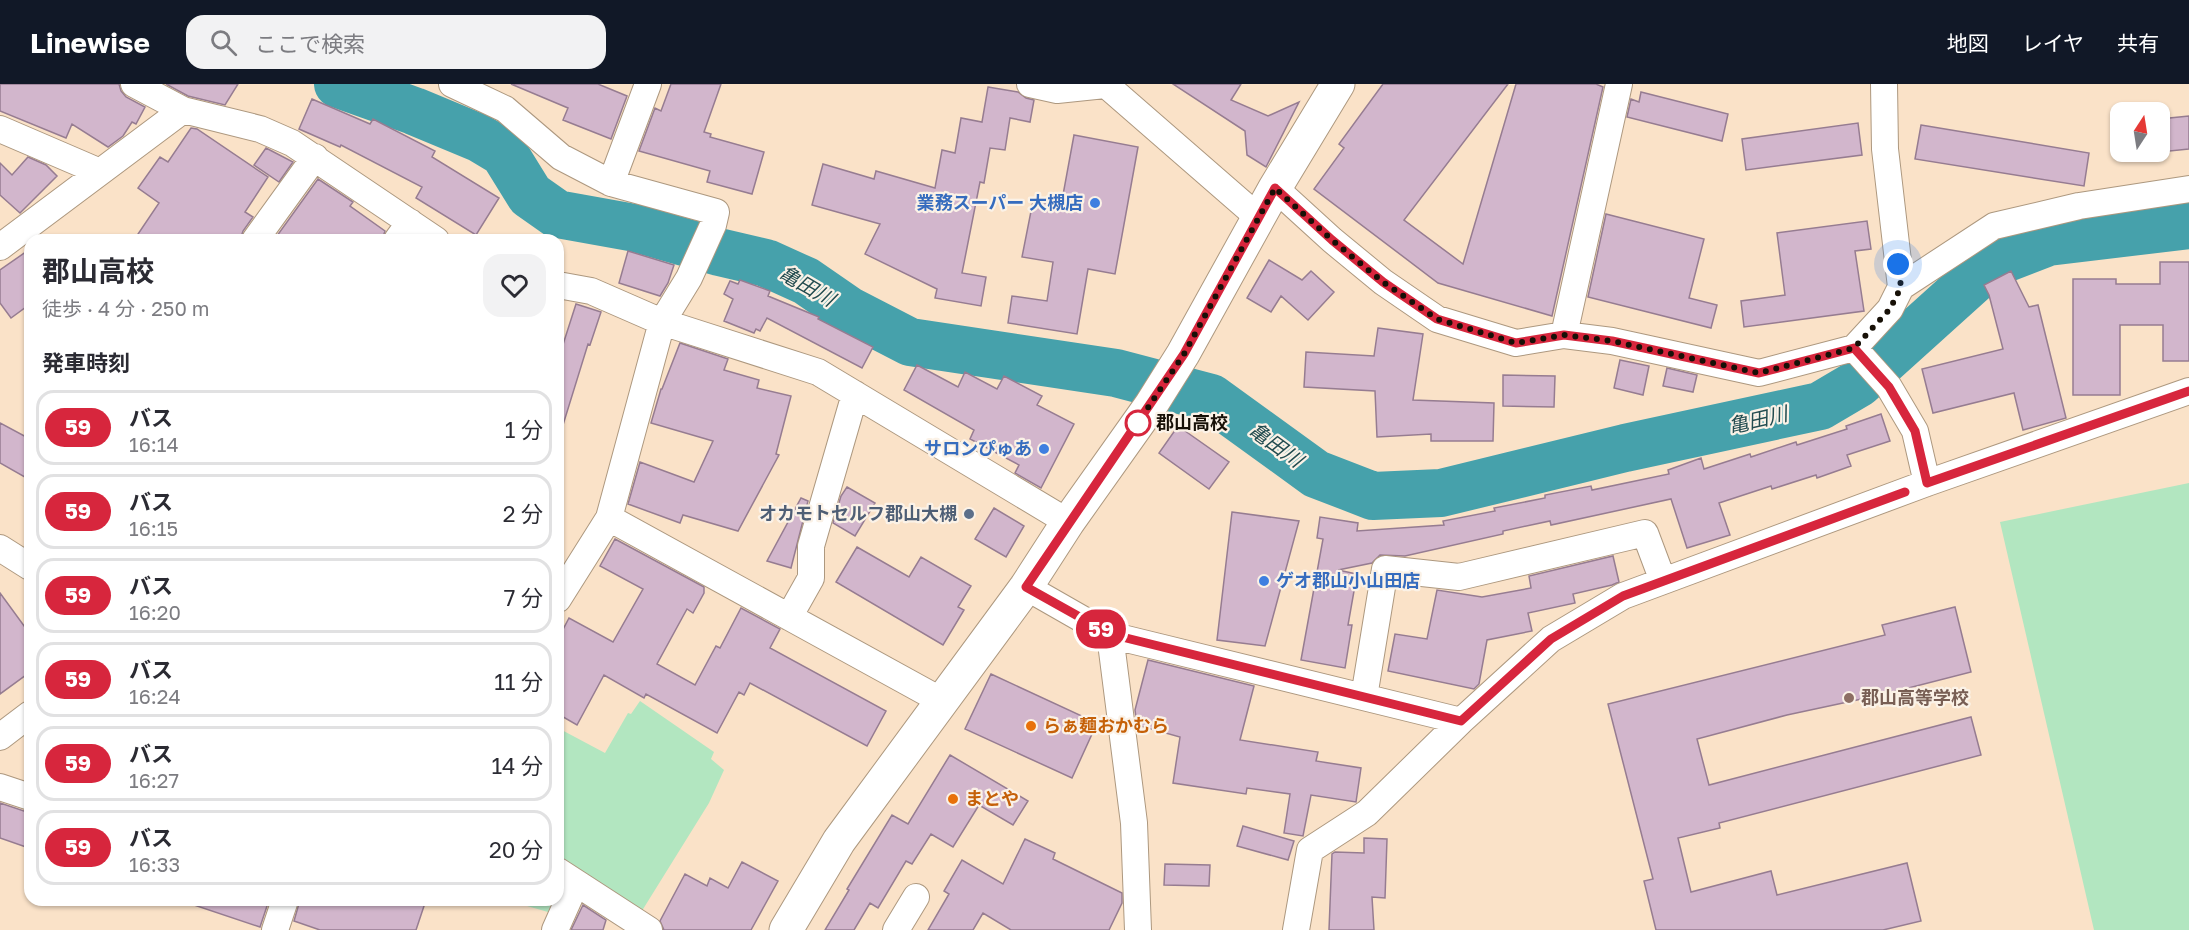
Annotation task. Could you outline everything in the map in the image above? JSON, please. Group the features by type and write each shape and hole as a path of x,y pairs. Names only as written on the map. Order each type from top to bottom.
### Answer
{"street":[{"path":"134,84 183,110 260,129 292,143 315,157 404,231"},
{"path":"452,84 505,109 561,157 611,183 716,212 697,263 662,322 609,518 564,589"},
{"path":"611,183 648,84"},
{"path":"1030,84 1057,90 1105,84 1259,218"},
{"path":"786,930 839,841 1026,587 1184,354 1275,188 1338,84"},
{"path":"1564,335 1619,84"},
{"path":"1884,84 1885,149 1901,287"},
{"path":"0,247 183,110"},
{"path":"0,129 100,172"},
{"path":"259,234 315,157"},
{"path":"1275,188 1332,240 1383,282 1437,319 1516,343 1564,335 1612,341 1759,373 1855,348 1890,309 1901,287 1994,226 2079,206 2189,189"},
{"path":"564,291 591,291 662,322 818,372 1068,522"},
{"path":"1855,348 1889,387 1915,431 1927,483"},
{"path":"1296,930 1310,850 1367,813 1461,721 1551,639 1623,596 1927,483 2189,391"},
{"path":"789,617 811,578 811,546 855,394"},
{"path":"609,518 942,701"},
{"path":"1364,697 1385,568 1459,578 1645,533 1663,581"},
{"path":"0,548 24,563"},
{"path":"1026,587 1110,634 1461,721"},
{"path":"1110,634 1134,823 1138,930"},
{"path":"0,737 24,719"},
{"path":"0,787 24,795"},
{"path":"567,877 649,930"},
{"path":"896,930 916,897"},
{"path":"275,930 283,906"},
{"path":"555,930 560,906"}],"green space":[{"path":"2189,483 2189,930 2094,930 2000,522"},
{"path":"640,701 714,752 711,759 724,770 709,803 640,914 564,860 564,731 605,753 628,713 631,714"},
{"path":"527,906 550,906 548,912"}],"building":[{"path":"0,84 119,84 126,97 145,107 136,124 132,122 123,136 108,147 72,124 66,138 0,111"},
{"path":"166,84 238,84 225,105 188,96"},
{"path":"511,84 598,84 627,96 611,139 563,120 568,108"},
{"path":"671,84 721,84 704,132 711,134 710,137 764,152 752,194 707,182 710,171 639,151 655,108 661,111"},
{"path":"1173,84 1241,84 1231,100 1268,116 1299,102 1266,167 1247,155 1245,131"},
{"path":"1383,84 1508,84 1404,220 1463,264 1516,84 1596,84 1603,87 1552,316 1438,283 1314,189 1344,148 1339,144"},
{"path":"988,87 1018,92 1034,100 1030,122 1010,118 1005,150 990,148 984,183 980,182 962,273 986,277 981,306 935,298 937,289 865,254 880,224 812,205 823,164 874,179 876,171 935,188 942,150 955,153 961,118 982,122"},
{"path":"1641,92 1728,114 1722,141 1627,117 1631,99 1639,102"},
{"path":"312,99 370,124 373,119 435,151 432,157 499,198 477,234 474,234 416,198 422,187 341,145 340,147 299,129"},
{"path":"2189,116 2189,149 2170,151 2170,118"},
{"path":"1858,123 1862,155 1746,170 1742,139"},
{"path":"1921,125 2089,153 2084,186 1915,159"},
{"path":"191,128 197,129 268,177 245,212 253,217 242,234 138,234 159,203 138,188 160,157 168,162"},
{"name":"業務スーパー 大槻店","path":"1074,135 1138,147 1115,274 1088,269 1077,334 1008,323 1012,296 1047,301 1053,262 1022,257 1033,201 1061,206"},
{"path":"266,148 293,162 279,182 254,165"},
{"path":"28,157 46,165 57,176 20,213 0,195 0,163 12,175"},
{"path":"318,179 353,202 350,206 385,231 384,234 278,234"},
{"path":"1606,214 1704,239 1689,298 1717,305 1711,328 1588,297"},
{"path":"1867,221 1871,249 1855,251 1864,311 1744,327 1741,301 1785,295 1777,233"},
{"path":"628,251 674,265 668,283 660,296 619,283"},
{"path":"24,253 24,308 11,318 0,303 0,270"},
{"path":"1269,260 1302,280 1311,271 1334,292 1308,320 1281,296 1271,312 1247,298"},
{"path":"2160,262 2189,262 2189,361 2163,361 2163,325 2120,325 2120,395 2073,395 2073,279 2116,279 2116,284 2160,284"},
{"path":"2011,271 2029,307 2038,305 2066,418 2023,430 2014,393 1933,413 1922,369 2003,349 1989,295 1984,285"},
{"path":"740,280 770,291 768,296 819,317 818,319 873,347 862,368 767,318 760,331 756,329 754,333 724,321 733,299 724,294 730,281 738,284"},
{"path":"576,304 601,312 590,345 588,344 564,422 564,341"},
{"path":"1378,328 1423,334 1413,400 1494,403 1493,441 1431,441 1431,434 1377,437 1375,391 1304,387 1306,352 1374,356"},
{"path":"680,343 728,359 724,370 759,380 757,388 791,396 776,454 779,455 738,531 683,515 680,523 628,504 640,462 694,482 713,441 651,423 661,389"},
{"path":"1620,360 1649,366 1643,395 1614,388"},
{"path":"917,365 958,387 965,372 997,389 1004,376 1042,396 1037,405 1074,424 1041,488 1015,473 1019,465 970,439 974,430 904,390"},
{"path":"1667,368 1697,375 1693,392 1663,386"},
{"path":"1503,375 1555,376 1554,407 1503,406"},
{"path":"1881,414 1890,441 1847,455 1851,466 1817,478 1816,475 1772,489 1771,486 1719,503 1730,535 1687,548 1671,499 1551,525 1550,521 1503,531 1503,534 1405,556 1380,555 1372,563 1338,570 1357,574 1348,625 1352,625 1345,668 1301,660 1323,539 1317,538 1320,517 1358,523 1357,531 1444,525 1443,521 1495,511 1494,508 1545,498 1545,495 1591,486 1592,490 1669,474 1668,470 1701,458 1704,469 1796,442 1797,445 1847,429 1846,426"},
{"path":"0,423 24,436 24,477 0,463"},
{"path":"1178,426 1229,462 1209,489 1159,453"},
{"path":"847,487 875,503 855,536 833,523 841,496"},
{"path":"801,498 808,501 791,568 767,561"},
{"path":"994,508 1024,526 1006,557 975,539"},
{"name":"ゲオ郡山小山田店","path":"1232,512 1299,521 1265,646 1217,640"},
{"path":"615,539 704,587 704,593 693,613 687,609 657,664 695,685 716,646 720,648 741,608 780,629 770,648 886,711 867,746 750,683 744,695 739,692 717,733 646,694 644,698 604,675 577,725 564,717 564,628 569,618 613,642 643,589 600,566"},
{"path":"857,547 909,577 921,557 971,586 958,607 964,610 943,645 836,582"},
{"path":"1613,556 1619,582 1573,594 1575,603 1528,613 1532,631 1487,640 1479,684 1474,689 1388,671 1395,634 1427,639 1437,590 1482,597 1531,588 1529,576"},
{"path":"0,593 24,626 24,676 0,694"},
{"path":"1955,607 1971,672 1885,694 1787,715 1697,739 1709,785 1971,717 1981,755 1719,823 1720,828 1678,838 1691,892 1771,871 1777,895 1907,863 1921,921 1883,930 1656,930 1644,881 1653,879 1608,704 1885,635 1882,625"},
{"path":"1148,660 1254,686 1240,740 1318,752 1316,761 1361,768 1356,802 1311,795 1303,836 1284,833 1290,794 1247,788 1246,794 1173,783 1180,737 1137,725 1135,710"},
{"name":"らぁ麺おかむら","path":"991,674 1097,723 1072,778 965,729"},
{"path":"950,755 1028,801 1013,825 979,805 953,847 931,834 912,864 906,861 878,908 870,903 854,930 825,930 892,815 908,824"},
{"path":"0,803 24,811 24,846 0,838"},
{"path":"1243,826 1294,841 1288,860 1237,846"},
{"path":"1364,838 1387,839 1385,898 1372,897 1374,930 1329,930 1332,854 1335,852 1364,853"},
{"path":"1025,839 1055,853 1053,859 1122,893 1122,903 1109,930 1011,930 983,913 973,930 928,930 949,894 944,891 962,860 1003,884"},
{"path":"742,862 778,881 751,930 664,930 660,921 685,874 707,886 710,878 728,888"},
{"path":"1165,864 1210,865 1209,886 1164,885"},
{"path":"583,905 606,920 603,930 571,930"},
{"path":"197,906 267,906 260,927"},
{"path":"298,906 424,906 416,930 320,930 294,921"}],"waterway":[{"name":"亀田川","path":"338,84 414,111 479,138 504,153 530,195 557,214 635,228 766,263 806,281 848,310 910,342 1116,373 1211,398 1316,474 1373,496 1441,493 1625,448 1820,406 1859,383 1991,264 2048,242 2189,225"}],"bus line":[{"name":"59","path":"1905,492 1623,596 1551,639 1461,721 1110,634 1026,587 1184,354 1275,188 1332,240 1383,282 1437,319 1516,343 1564,335 1612,341 1759,373 1854,348 1889,387 1915,431 1927,483 2189,391"}],"place":[{"name":"業務スーパー 大槻店","path":"1095,203"},
{"name":"郡山高校","path":"1138,423"},
{"name":"サロンぴゅあ","path":"1044,449"},
{"name":"オカモトセルフ郡山大槻","path":"969,514"},
{"name":"ゲオ郡山小山田店","path":"1264,581"},
{"name":"郡山高等学校","path":"1849,698"},
{"name":"らぁ麺おかむら","path":"1031,726"},
{"name":"まとや","path":"953,799"}],"route":[{"path":"1138,423 1184,354 1275,188 1332,240 1383,282 1437,319 1516,343 1564,335 1612,341 1759,373 1854,348 1890,309 1901,287 1898,264"}]}
